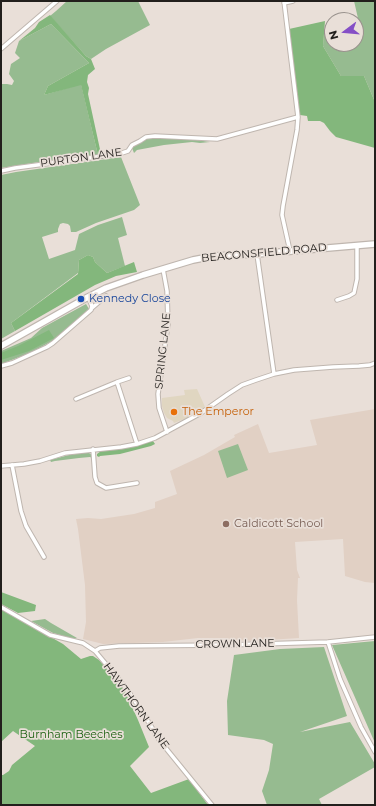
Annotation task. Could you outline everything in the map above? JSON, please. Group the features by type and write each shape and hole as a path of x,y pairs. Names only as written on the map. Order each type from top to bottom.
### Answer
{"main road":[{"name":"BEACONSFIELD ROAD","path":"1,346 106,288 193,260 214,256 257,254 375,244"}],"street":[{"path":"1,49 57,1"},
{"path":"290,251 282,215 282,206 298,118 284,2 293,1"},
{"name":"PURTON LANE","path":"1,171 119,154 128,151 132,146 140,141 155,136 217,139 298,118"},
{"path":"337,300 354,293 358,280 357,246"},
{"path":"257,254 274,374"},
{"name":"SPRING LANE","path":"162,269 167,291 168,324 158,394 159,408 167,432"},
{"path":"1,366 12,363 54,343 106,296"},
{"path":"88,297 92,308"},
{"path":"1,466 40,461 66,453 121,447 155,438 201,413 242,385 274,374 294,370 359,366 375,363"},
{"path":"76,399 129,378"},
{"path":"117,382 137,444"},
{"path":"93,449 95,477 97,483 106,488 137,483"},
{"path":"12,465 21,510 26,526 44,557"},
{"name":"HAWTHORN LANE","path":"1,607 50,634 82,643 95,651 126,688 160,741 212,805"},
{"name":"CROWN LANE","path":"95,651 100,648 119,646 328,642 375,638"},
{"path":"328,642 340,679 361,727 375,752"}],"shaded area":[{"path":"197,389 206,409 174,423 167,418 162,406 162,398 185,395 184,390"},
{"name":"Caldicott School","path":"375,409 375,583 365,582 345,576 343,539 295,542 297,570 300,578 298,578 297,600 299,638 252,641 227,638 198,638 163,642 103,644 83,639 86,622 85,585 76,519 101,519 134,514 155,508 155,502 177,494 170,471 204,455 235,437 234,435 258,424 269,453 317,445 310,420"}],"green space":[{"path":"67,1 138,1 150,25 91,59 86,56 50,16"},
{"path":"354,1 375,1 375,102 364,76 341,76 327,52 364,52 364,12 357,12"},
{"path":"50,15 86,56 91,59 95,69 88,75 87,82 89,88 88,94 101,154 98,155 81,85 44,95 48,86 89,63 51,24 19,41 35,28 39,22"},
{"path":"324,21 324,52 327,52 341,76 364,76 375,102 375,148 336,137 324,123 320,121 308,121 307,116 300,115 289,29"},
{"path":"51,24 89,63 48,86 44,95 81,84 98,155 78,156 1,168 1,84 12,85 14,81 9,74 11,64 20,58 15,53 19,41"},
{"path":"147,138 189,139 210,142 164,145 137,150 134,153 132,148 135,144"},
{"path":"121,157 140,205 134,210 96,223 76,232 71,232 70,226 63,223 60,224 58,232 42,237 49,259 75,250 79,234 98,225 122,217 127,235 118,238 125,266 107,273 95,262 93,257 88,255 79,260 78,273 11,323 15,331 1,339 1,175"},
{"path":"88,255 93,257 95,262 107,273 134,262 137,272 116,276 95,285 15,331 11,323 78,274 79,260"},
{"path":"86,304 89,309 54,340 30,353 1,364 1,351 31,338 42,328"},
{"path":"49,330 54,338 29,351 1,360 1,353"},
{"path":"153,441 155,444 151,446 120,454 97,456 97,454 101,451 120,449"},
{"path":"238,444 248,470 227,478 218,451"},
{"path":"89,453 92,455 92,458 79,458 51,462 50,460 69,455"},
{"path":"1,592 36,605 35,611 18,613 1,604"},
{"name":"Burnham Beeches","path":"1,609 63,644 81,659 93,656 99,660 124,689 149,747 130,766 151,793 189,779 208,805 1,805 1,775 9,771 12,765 35,746 13,731 1,742"},
{"path":"45,619 77,638 74,639 53,633 31,621"},
{"path":"375,641 375,743 332,645"},
{"path":"324,647 347,716 300,732 350,722 375,764 375,767 319,799 322,805 267,805 262,791 269,770 273,744 264,740 228,735 227,701 234,655 280,649"}],"place":[{"name":"Kennedy Close","path":"81,299"},
{"name":"The Emperor","path":"174,412"},
{"name":"Caldicott School","path":"226,524"}]}
